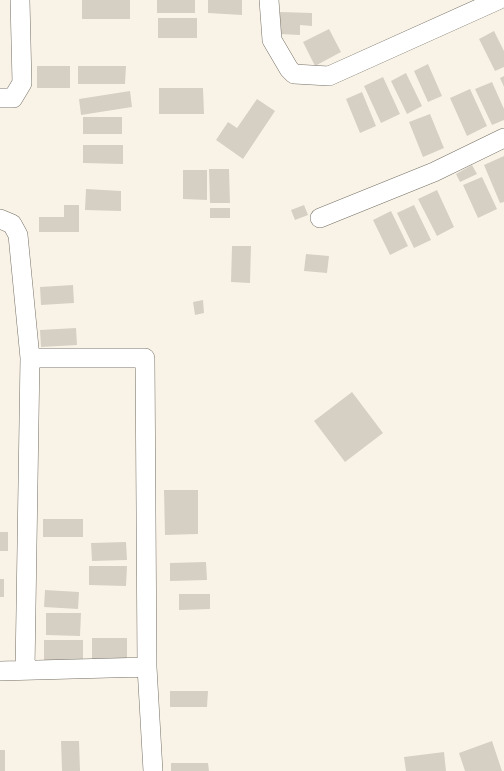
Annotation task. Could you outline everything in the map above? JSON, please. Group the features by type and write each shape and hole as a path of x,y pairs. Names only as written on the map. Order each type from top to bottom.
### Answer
{"street":[{"path":"0,98 13,98 22,83 20,0"},
{"path":"269,0 272,40 289,70 294,74 329,76 498,0"},
{"path":"320,218 434,172 504,138"},
{"path":"0,219 12,224 18,236 30,358 25,670"},
{"path":"30,358 145,358 147,667 153,771"},
{"path":"0,671 147,667"}],"building":[{"path":"82,0 130,0 130,19 82,19"},
{"path":"157,0 195,0 195,13 157,13"},
{"path":"208,0 242,0 242,15 208,13"},
{"path":"280,12 312,13 312,26 300,25 300,35 279,34"},
{"path":"158,18 197,18 197,38 158,38"},
{"path":"329,29 341,52 315,66 303,42"},
{"path":"494,31 504,51 504,67 495,71 479,39"},
{"path":"428,64 442,96 428,102 414,71"},
{"path":"37,66 70,66 70,88 37,88"},
{"path":"78,66 126,66 125,84 78,84"},
{"path":"406,73 422,106 407,114 391,81"},
{"path":"504,76 504,87 500,78"},
{"path":"383,77 400,114 381,123 364,86"},
{"path":"492,82 504,109 504,120 492,125 475,89"},
{"path":"159,88 203,88 204,114 159,114"},
{"path":"470,89 487,126 467,136 450,98"},
{"path":"130,91 132,107 81,115 79,99"},
{"path":"362,92 376,126 360,133 346,99"},
{"path":"257,99 275,111 243,159 216,140 228,122 237,128"},
{"path":"430,114 444,148 423,157 409,122"},
{"path":"83,117 122,117 122,134 83,134"},
{"path":"83,145 123,145 123,164 83,163"},
{"path":"504,156 504,202 500,203 484,165"},
{"path":"472,165 477,174 460,182 456,174"},
{"path":"209,169 229,169 230,203 210,203"},
{"path":"183,170 207,170 207,200 183,199"},
{"path":"482,177 497,209 478,218 463,185"},
{"path":"86,189 121,191 121,211 85,210"},
{"path":"437,190 454,227 437,236 418,199"},
{"path":"64,205 79,205 79,232 39,232 39,217 64,217"},
{"path":"304,205 308,215 295,220 291,210"},
{"path":"414,205 431,240 414,248 397,213"},
{"path":"210,208 230,208 230,218 210,218"},
{"path":"391,211 408,246 390,255 373,220"},
{"path":"232,246 251,246 250,283 231,282"},
{"path":"306,254 329,256 327,273 304,271"},
{"path":"73,285 74,303 41,305 40,287"},
{"path":"203,300 204,313 195,315 193,302"},
{"path":"76,328 77,345 41,347 40,330"},
{"path":"352,392 383,433 345,462 314,421"},
{"path":"164,490 198,490 198,534 165,535"},
{"path":"43,519 83,519 83,537 43,537"},
{"path":"0,532 8,532 8,551 0,551"},
{"path":"126,542 127,560 92,561 91,543"},
{"path":"206,562 207,580 170,581 170,563"},
{"path":"89,566 127,566 126,586 89,585"},
{"path":"0,579 4,579 4,597 0,597"},
{"path":"45,590 79,592 78,609 44,607"},
{"path":"179,594 210,594 210,609 179,610"},
{"path":"46,613 81,613 80,636 46,635"},
{"path":"92,638 127,638 127,660 92,660"},
{"path":"44,640 83,640 83,661 44,661"},
{"path":"170,691 208,691 207,707 170,707"},
{"path":"61,741 79,741 80,771 62,771"},
{"path":"492,741 502,771 465,771 459,753"},
{"path":"0,750 5,750 5,771 0,771"},
{"path":"444,752 446,771 406,771 404,757"},
{"path":"171,763 208,763 209,771 171,771"}]}
